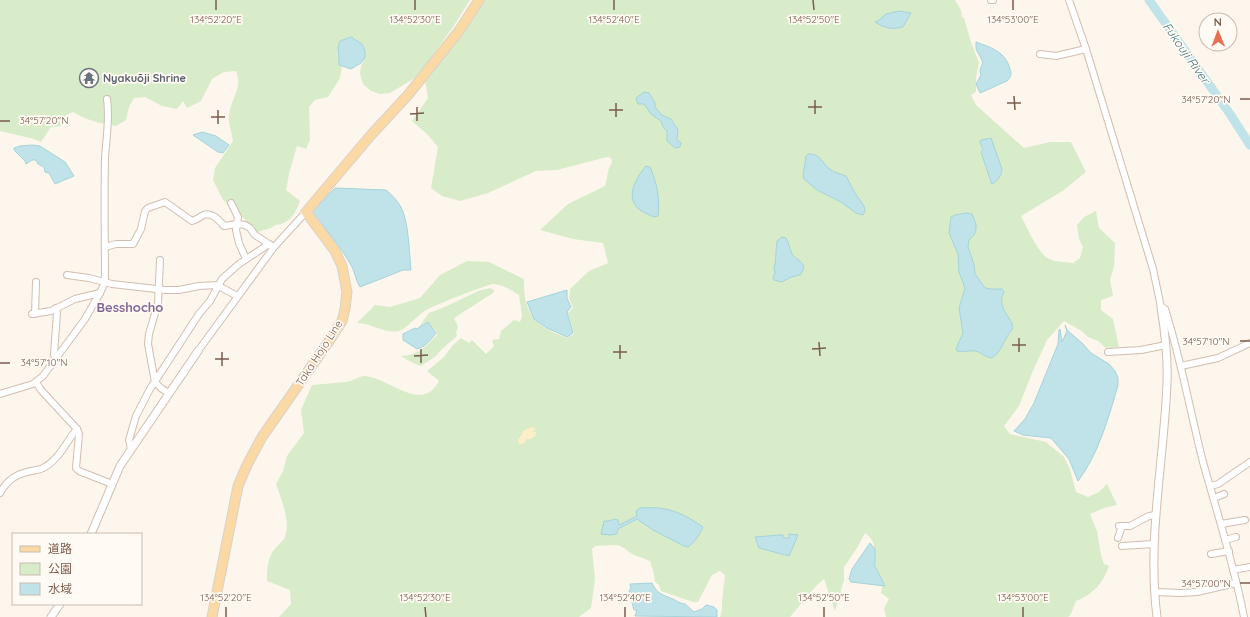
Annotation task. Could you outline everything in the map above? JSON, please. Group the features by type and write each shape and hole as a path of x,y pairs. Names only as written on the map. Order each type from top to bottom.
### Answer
{"main road":[{"path":"306,212 371,135 408,95 459,31 479,0"},
{"name":"Taka Hojo Line","path":"212,617 238,486 247,465 262,437 330,341 342,321 345,309 347,292 342,266 335,251 306,212"}],"street":[{"path":"1069,0 1086,49 1153,269 1161,306 1166,344 1167,382 1154,544 1157,617"},
{"path":"1040,54 1056,56 1086,49"},
{"path":"0,394 33,384 43,376 85,319 105,282 106,148 109,111 107,99"},
{"path":"105,246 116,244 133,244 141,229 145,211 148,208 165,202 192,220 196,220 205,214 210,214 218,219 224,226 238,224 245,225 250,228 255,235 272,246"},
{"path":"231,203 238,217 236,230 239,243 246,259"},
{"path":"91,533 120,466 131,449 272,246 306,212"},
{"path":"131,449 130,440 136,416 155,382 199,314 210,301 222,279 246,259 272,246"},
{"path":"160,260 158,303 149,334 148,344 155,382 169,393"},
{"path":"67,275 89,278 112,284 158,289 179,290 199,286 218,286 237,296"},
{"path":"36,282 34,314 51,311 75,299 100,293"},
{"path":"1161,306 1165,309 1176,343 1203,462 1229,551 1244,617"},
{"path":"55,359 56,308"},
{"path":"1108,352 1140,350 1176,343"},
{"path":"1181,366 1218,358 1250,344"},
{"path":"36,382 41,390 77,429 79,434 76,468 79,471 112,484"},
{"path":"0,493 10,479 21,473 43,469 57,457 77,429"},
{"path":"1211,486 1218,484 1250,462"},
{"path":"1214,498 1224,494"},
{"path":"1118,538 1121,526 1130,526 1149,516 1156,515"},
{"path":"1221,524 1245,520"},
{"path":"1225,540 1236,537"},
{"path":"1122,546 1154,544"},
{"path":"1211,554 1229,551"},
{"path":"1233,570 1250,567"},
{"path":"1155,592 1197,592 1236,583"},
{"path":"51,617 59,605"}],"green space":[{"path":"0,0 470,0 453,27 418,76 390,93 380,94 371,91 363,84 360,74 365,52 362,44 351,37 340,41 338,47 338,59 339,65 342,67 340,78 328,97 315,100 309,107 310,140 306,149 297,146 289,174 286,190 300,201 298,206 291,218 285,223 254,233 247,227 245,219 223,200 213,180 215,168 233,141 229,124 229,113 238,84 236,71 224,72 212,79 201,101 187,108 183,101 177,109 162,106 145,97 134,98 129,107 126,120 116,126 84,118 73,112 66,115 62,126 51,127 41,142 0,131"},
{"path":"482,0 955,0 961,10 962,17 964,18 979,63 976,77 976,92 971,95 976,105 1024,148 1050,142 1071,142 1086,172 1064,190 1021,216 1039,249 1049,259 1059,262 1073,263 1080,258 1083,247 1079,239 1077,225 1084,217 1096,211 1099,228 1115,243 1114,267 1110,280 1113,296 1101,300 1101,310 1113,319 1119,347 1106,348 1098,341 1088,337 1080,330 1064,321 1047,340 1019,406 1004,426 1010,434 1046,442 1064,457 1070,469 1076,492 1088,497 1099,492 1107,484 1117,505 1104,508 1090,514 1097,531 1104,564 1109,566 1101,583 1088,595 1076,601 1071,614 1068,617 886,617 884,608 889,599 881,593 882,586 885,585 878,573 874,544 865,533 844,567 844,580 835,611 824,579 816,586 790,617 720,617 725,575 720,571 712,575 698,602 693,602 661,591 659,585 655,582 650,561 632,554 618,545 595,546 592,549 595,579 591,608 579,617 279,617 291,604 290,590 267,581 268,562 273,551 284,539 287,526 283,504 276,484 283,471 287,456 304,433 301,410 312,385 346,382 361,376 366,376 415,395 424,394 432,390 439,381 427,371 444,357 452,346 461,338 469,343 472,340 486,354 494,346 492,340 499,339 501,331 514,320 520,322 522,316 519,295 504,287 494,284 428,309 405,328 399,331 388,331 362,323 357,323 375,305 390,307 420,298 440,275 467,261 489,262 524,279 525,299 532,316 547,329 567,338 574,334 568,313 573,308 569,298 570,289 589,271 608,263 603,243 573,239 540,230 568,204 605,186 612,162 611,158 607,157 557,170 536,171 488,193 460,201 442,196 431,188 438,147 427,134 412,121 428,98 425,79"},
{"path":"490,288 494,290 493,293 454,318 458,327 456,332 457,336 436,356 421,366 401,356 407,356 417,352 437,335 436,331 428,322 418,328 429,313 478,291"}],"sand":[{"path":"531,427 535,428 532,432 536,432 536,435 531,439 526,439 525,443 519,444 518,440 523,431"}],"water":[{"path":"899,11 911,13 903,27 888,28 875,22 886,14"},
{"path":"351,37 362,44 365,51 365,57 361,63 351,69 339,65 338,47 340,41"},
{"path":"976,42 992,48 1001,54 1008,63 1011,72 1007,81 980,93 976,84 981,75 980,70 983,62 976,49"},
{"path":"644,92 649,93 655,103 655,107 662,115 671,119 678,130 677,140 681,143 680,147 675,148 667,141 667,131 663,127 661,121 651,114 644,104 638,104 636,98"},
{"path":"202,132 216,136 229,145 223,153 218,152 193,135"},
{"path":"991,138 1002,169 999,178 992,184 981,152 983,150 980,142 981,140"},
{"path":"32,145 40,146 65,162 74,176 55,184 49,173 45,172 44,167 38,164 36,160 32,160 26,164 14,148"},
{"path":"808,154 816,155 828,168 834,172 846,176 864,206 865,211 863,215 856,213 841,202 817,190 804,179 803,176 806,156"},
{"path":"646,166 650,167 659,203 658,216 654,217 640,210 635,205 632,194 635,182"},
{"path":"335,188 386,190 398,202 406,221 411,270 403,270 360,287 352,267 343,252 311,213"},
{"path":"967,213 972,214 976,224 976,230 974,235 969,240 968,247 974,264 975,274 985,288 1002,289 1004,292 1002,304 1012,323 1011,330 997,354 991,358 977,352 959,352 956,349 963,333 959,308 965,288 959,272 958,254 949,233 951,217"},
{"path":"782,237 786,238 792,254 802,263 804,267 800,275 791,277 782,282 774,280 773,278 775,273 774,267 777,241"},
{"path":"567,290 567,298 571,307 567,312 573,333 567,337 547,328 534,319 527,302"},
{"path":"428,322 436,333 425,345 417,349 403,340 403,334 415,328 417,329"},
{"path":"1065,325 1067,330 1091,353 1109,364 1115,371 1118,378 1118,385 1111,410 1097,448 1078,481 1069,459 1051,438 1023,435 1014,431 1025,419 1034,403 1058,344 1059,330 1060,329 1062,342 1067,331"},
{"path":"640,508 658,508 673,511 688,517 703,527 697,538 688,547 653,530 637,519 618,529 617,534 601,534 604,521 615,519 618,520 619,525 637,516 636,511"},
{"path":"789,534 798,535 789,556 759,548 755,537 783,535 783,538 789,538"},
{"path":"870,543 875,549 875,566 885,586 851,582 849,579 852,569"},
{"path":"652,583 656,590 661,594 685,604 694,612 702,609 706,605 714,607 717,610 717,617 635,616 637,610 634,610 633,608 629,591 631,588 630,584"}],"waterway":[{"name":"Fukouji River","path":"1149,0 1230,114 1250,145"}],"place":[{"name":"Nyakuōji Shrine","path":"89,78"}],"district":[{"name":"Besshocho","path":"130,307"}]}
